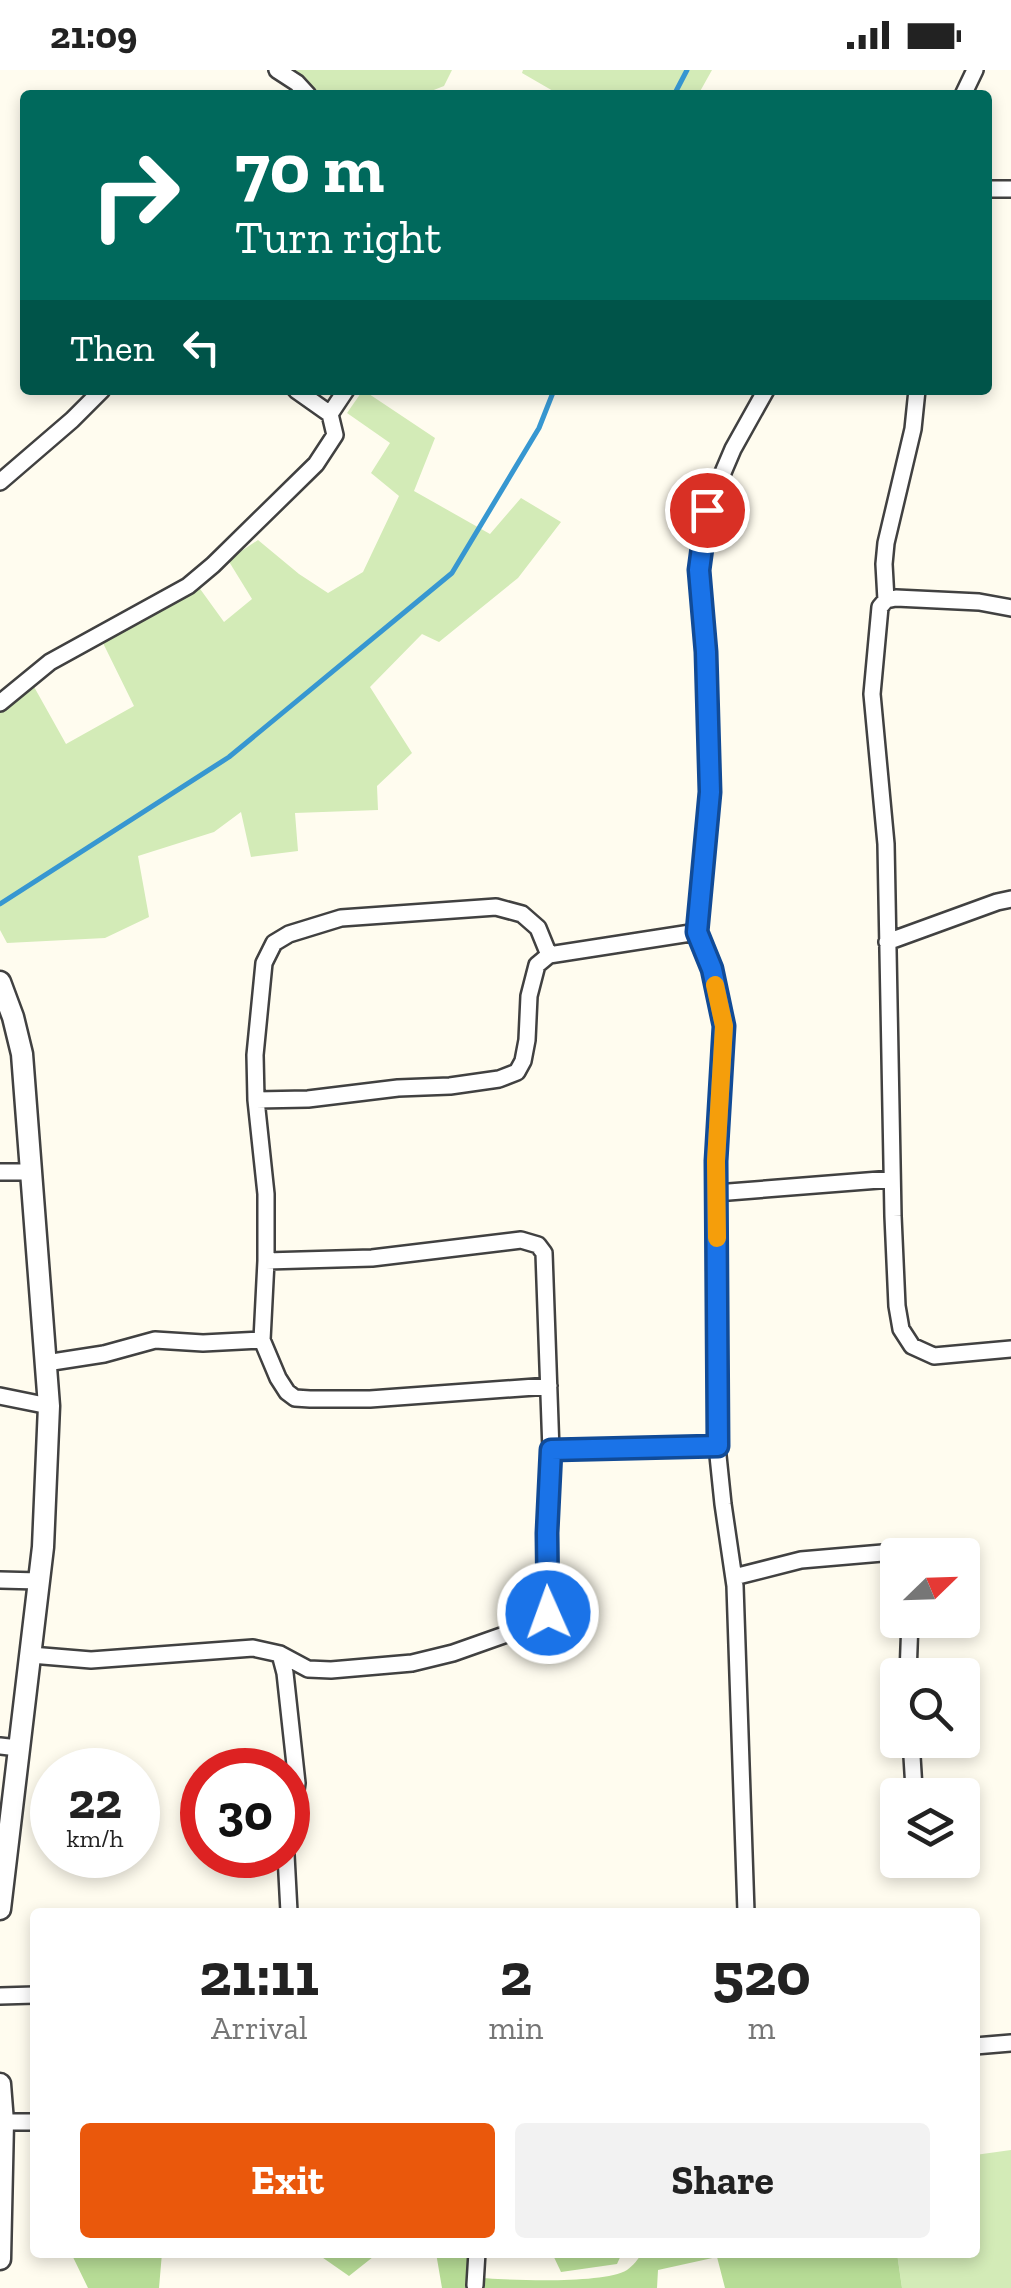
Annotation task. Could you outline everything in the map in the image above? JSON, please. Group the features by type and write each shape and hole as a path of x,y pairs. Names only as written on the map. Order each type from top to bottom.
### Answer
{"street":[{"path":"277,70 303,90"},
{"path":"0,482 97,395"},
{"path":"0,703 50,662 188,586 316,464 334,435 330,414 303,395"},
{"path":"330,414 343,395"},
{"path":"746,1908 734,1577 718,1446 716,1161 724,1026 712,969 697,932 711,777 699,570 707,510 733,449 763,395"},
{"path":"886,600 886,543 913,429 916,395"},
{"path":"1011,608 979,602 886,600 880,607 872,694 886,844 892,1179 900,1329 912,1346 934,1356 1011,1349"},
{"path":"887,942 1011,899"},
{"path":"549,955 538,928 522,914 496,907 341,918 289,934 274,943 264,964 255,1055 266,1194 262,1340 283,1388 296,1398 370,1400 549,1386"},
{"path":"256,1100 308,1099 500,1079 517,1072 523,1061 529,996 537,965 549,955 697,932"},
{"path":"0,982 14,1017 22,1054 49,1406 46,1500 30,1655 9,1747 0,1909"},
{"path":"0,1172 32,1172"},
{"path":"716,1193 892,1179"},
{"path":"30,1655 91,1660 253,1648 280,1654 308,1669 331,1670 412,1663 453,1654 541,1622 548,1613 551,1450 544,1254 538,1245 520,1240 372,1258 266,1261"},
{"path":"46,1363 104,1354 155,1340 262,1340"},
{"path":"0,1396 49,1406"},
{"path":"551,1450 718,1446"},
{"path":"734,1577 818,1558 880,1553"},
{"path":"0,1580 38,1581"},
{"path":"280,1654 292,1748"},
{"path":"287,1878 289,1908"},
{"path":"0,1996 30,1995"},
{"path":"980,2046 1011,2043"},
{"path":"0,2084 0,2259"},
{"path":"3,2122 30,2122"},
{"path":"475,2284 477,2258"}],"green space":[{"path":"292,70 452,70 444,86 434,90 310,90"},
{"path":"712,70 701,90 551,90 522,73"},
{"path":"360,395 370,395 435,438 414,491 490,534 521,498 561,522 518,578 439,642 422,634 370,687 412,753 377,786 378,810 295,813 298,851 251,857 241,812 214,832 138,856 149,917 105,938 7,943 0,930 0,698 28,676 66,744 134,706 102,641 198,586 224,622 252,599 228,560 258,540 328,593 363,572 399,496 371,473 390,443 347,413"},
{"path":"1011,2150 1011,2288 902,2288 898,2258 980,2258 980,2154"},
{"path":"73,2258 162,2258 159,2288 88,2288"},
{"path":"323,2258 372,2258 349,2276"},
{"path":"437,2258 468,2258 470,2277 551,2280 614,2275 639,2258 712,2258 658,2270 657,2288 442,2288"},
{"path":"554,2258 620,2258 617,2264 561,2272"},
{"path":"717,2258 898,2258 902,2288 725,2288"}],"waterway":[{"path":"677,90 687,70"},
{"path":"0,904 229,757 452,573 539,428 552,395"}],"slow traffic":[{"path":"715,985 724,1026 716,1161 717,1238"}],"route":[{"path":"548,1613 551,1450 718,1446 716,1161 724,1026 712,969 697,932 710,792 711,746 699,570 707,510"}]}
